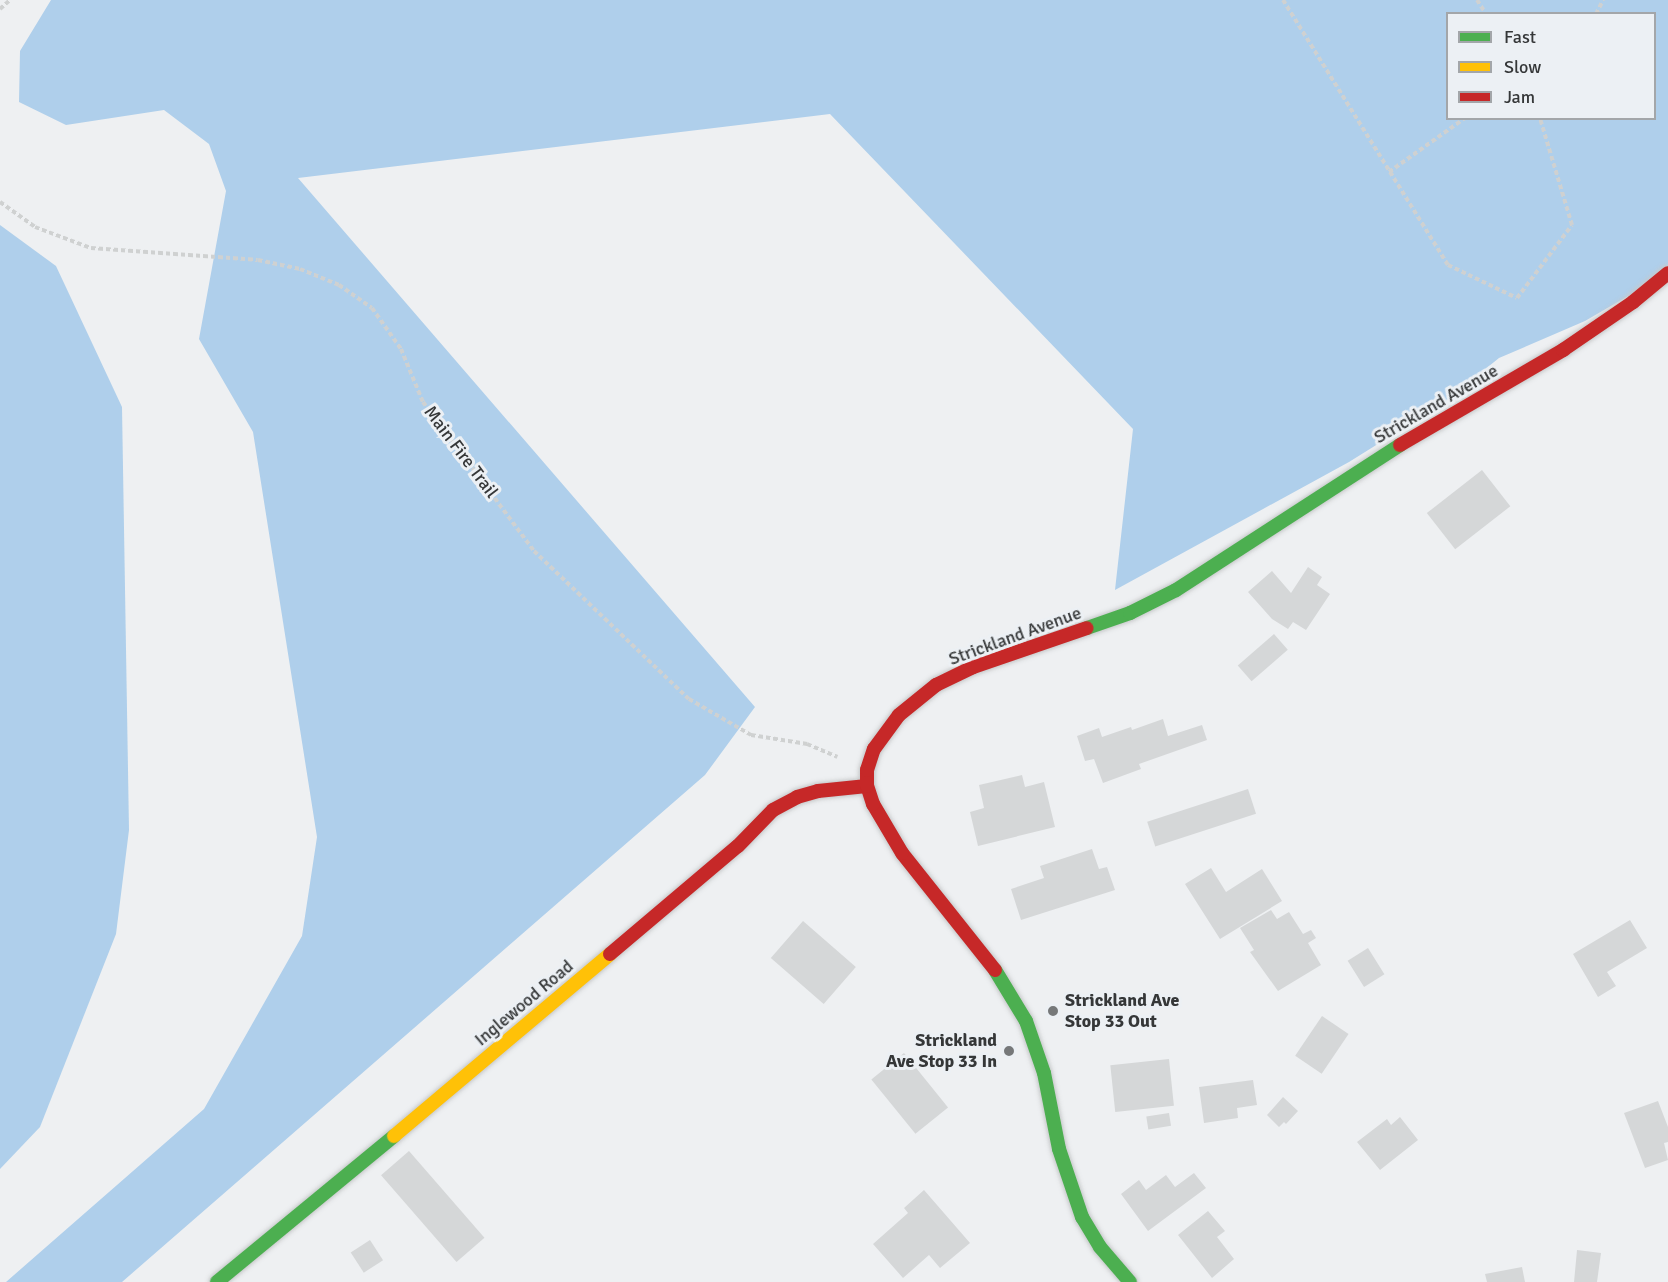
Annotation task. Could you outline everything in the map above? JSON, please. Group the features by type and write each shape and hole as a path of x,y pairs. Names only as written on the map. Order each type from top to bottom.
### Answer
{"street":[{"name":"Strickland Avenue","path":"1130,1282 1100,1247 1082,1217 1059,1149 1044,1073 1026,1021 997,973 902,853 881,819 867,786 867,770 874,749 898,715 936,685 974,667 1130,613 1176,590 1371,462 1563,351 1634,302 1668,273"},
{"name":"Inglewood Road","path":"217,1282 292,1222 720,861 773,810 797,797 818,791 867,786"}],"path":[{"path":"0,9 10,0"},
{"path":"1283,0 1448,265 1517,298 1572,225 1541,120"},
{"path":"1389,172 1462,120"},
{"name":"Main Fire Trail","path":"0,202 35,227 91,248 258,260 300,269 339,285 372,308 378,316 401,349 423,402 534,551 689,699 751,735 807,744 867,770"}],"shaded area":[{"path":"51,0 1668,0 1668,273 1585,321 1499,358 1442,404 1349,462 1115,590 1133,429 830,114 298,178 755,707 705,775 122,1282 6,1282 204,1109 302,936 317,837 253,432 199,339 226,191 209,144 164,110 66,125 19,102 20,51"},
{"path":"0,225 56,266 122,407 129,830 116,934 40,1127 0,1169"}],"building":[{"path":"1482,470 1510,506 1455,549 1427,513"},
{"path":"1308,567 1322,577 1317,585 1330,594 1306,630 1293,622 1288,629 1272,619 1248,592 1272,571 1291,593"},
{"path":"1274,634 1288,650 1252,681 1238,665"},
{"path":"1163,719 1168,736 1202,725 1207,740 1139,764 1141,769 1103,783 1094,759 1085,761 1077,736 1099,728 1102,737"},
{"path":"1022,775 1025,787 1044,782 1055,827 978,846 970,812 984,808 979,785"},
{"path":"1248,789 1256,814 1155,846 1147,822"},
{"path":"1092,849 1099,869 1107,867 1115,890 1021,920 1011,889 1044,878 1040,866"},
{"path":"1211,868 1226,892 1262,869 1282,901 1220,939 1185,884"},
{"path":"1271,910 1277,919 1289,912 1303,934 1311,930 1316,938 1308,943 1321,965 1278,991 1250,952 1254,950 1240,928"},
{"path":"1630,920 1647,948 1607,972 1616,986 1598,997 1573,954"},
{"path":"803,921 856,967 824,1004 771,958"},
{"path":"1368,948 1384,974 1364,987 1348,961"},
{"path":"1322,1016 1349,1034 1322,1074 1295,1056"},
{"path":"904,1053 948,1107 915,1134 871,1079"},
{"path":"1169,1059 1174,1106 1115,1112 1110,1065"},
{"path":"1253,1080 1257,1105 1237,1108 1238,1118 1204,1123 1199,1087"},
{"path":"1283,1097 1298,1111 1286,1124 1284,1122 1279,1127 1267,1115"},
{"path":"1658,1101 1668,1127 1668,1142 1664,1143 1668,1160 1645,1168 1624,1113"},
{"path":"1169,1113 1171,1126 1148,1129 1146,1117"},
{"path":"1400,1117 1418,1140 1380,1170 1357,1142 1387,1119 1391,1125"},
{"path":"409,1151 484,1238 457,1262 381,1175"},
{"path":"1194,1173 1206,1188 1148,1231 1121,1194 1139,1180 1146,1190 1166,1175 1175,1187"},
{"path":"924,1190 970,1243 940,1268 929,1255 903,1278 873,1244 908,1213 904,1208"},
{"path":"1208,1211 1225,1231 1217,1237 1234,1259 1212,1278 1178,1235"},
{"path":"370,1240 383,1260 364,1273 351,1253"},
{"path":"1577,1250 1601,1253 1597,1282 1574,1282"},
{"path":"1522,1267 1525,1282 1487,1282 1485,1274"}],"traffic: fast":[{"path":"1087,628 1130,613 1176,590 1400,445"},
{"path":"995,970 1026,1021 1044,1073 1059,1149 1082,1217 1100,1247 1130,1282"},
{"path":"217,1282 394,1136"}],"traffic: slow":[{"path":"394,1136 610,954"}],"traffic: jam":[{"path":"1400,445 1563,350 1633,302 1668,273"},
{"path":"995,970 902,853 873,804 867,786 867,770 874,749 899,715 936,685 973,667 1087,628"},
{"path":"610,954 738,846 773,810 797,797 818,791 867,786"}],"place":[{"name":"Strickland Ave Stop 33 Out","path":"1053,1011"},
{"name":"Strickland Ave Stop 33 In","path":"1009,1051"}]}
